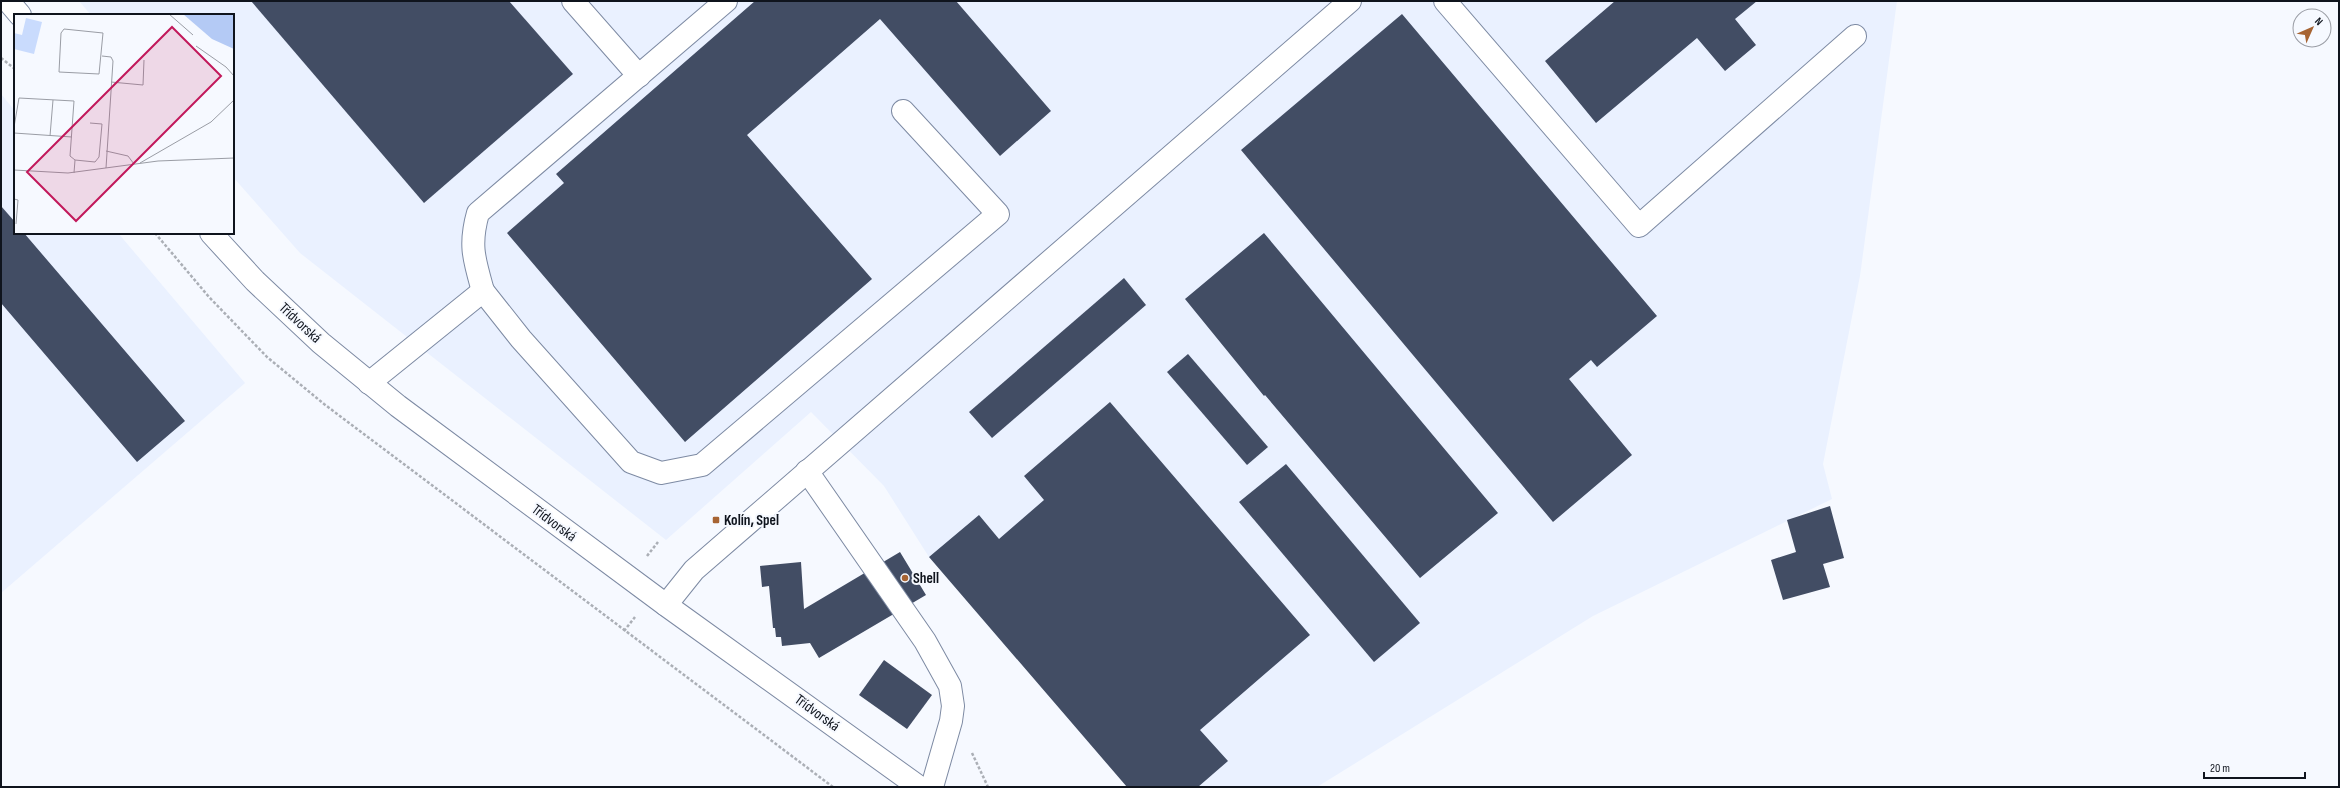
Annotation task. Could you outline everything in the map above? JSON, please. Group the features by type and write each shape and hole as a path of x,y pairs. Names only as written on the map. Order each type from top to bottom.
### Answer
{"main road":[{"path":"8,1 19,14"},
{"path":"573,1 639,76"},
{"path":"726,1 478,212 472,233 474,259 483,290 521,339 631,462 661,473 702,465 998,214 903,111"},
{"path":"666,605 694,570 1350,1"},
{"path":"1445,1 1639,226 1855,36"},
{"name":"Třídvorská","path":"212,234 255,281 321,343 398,406 666,605 918,787"},
{"path":"370,383 483,290"},
{"path":"807,471 925,641 950,686 953,706 951,720 932,787"}],"path":[{"path":"1,58 14,68"},
{"path":"156,234 209,297 267,357 324,404 833,787"},
{"path":"643,562 658,542"},
{"path":"624,631 637,614"},
{"path":"971,751 988,787"}],"shaded area":[{"path":"79,1 1897,1 1860,276 1823,464 1832,499 1593,616 1317,787 1128,787 929,557 884,486 811,412 666,540 300,253 234,178 234,14 90,14"},
{"path":"1,94 14,110 14,234 119,234 245,383 1,593"}],"building":[{"path":"251,1 509,1 573,74 424,203"},
{"path":"755,1 956,1 1051,111 1000,156 880,19 747,135 872,279 685,442 507,233 564,183 556,174"},
{"path":"1615,1 1757,1 1735,19 1756,45 1725,71 1697,38 1596,123 1545,61"},
{"path":"1402,14 1657,316 1597,367 1591,360 1569,379 1632,455 1553,522 1241,150"},
{"path":"1,206 14,221 14,234 25,234 185,421 137,462 1,303"},
{"path":"1264,233 1498,513 1420,578 1265,395 1264,396 1185,299"},
{"path":"1124,278 1146,305 992,438 969,412"},
{"path":"1188,354 1268,447 1247,465 1167,372"},
{"path":"1110,402 1310,635 1200,730 1228,761 1198,787 1127,787 929,557 979,515 999,539 1044,500 1024,476"},
{"path":"1286,464 1420,623 1374,662 1239,502"},
{"path":"1830,506 1844,558 1823,564 1830,587 1783,600 1771,560 1796,552 1787,520"},
{"path":"900,552 926,595 819,658 810,643 782,646 781,637 776,637 775,628 773,628 769,586 762,587 760,566 801,562 804,609"},
{"path":"884,660 932,695 907,729 859,695"}],"place":[{"name":"Kolín, Spel","path":"716,520"},
{"name":"Shell","path":"905,578"}]}
